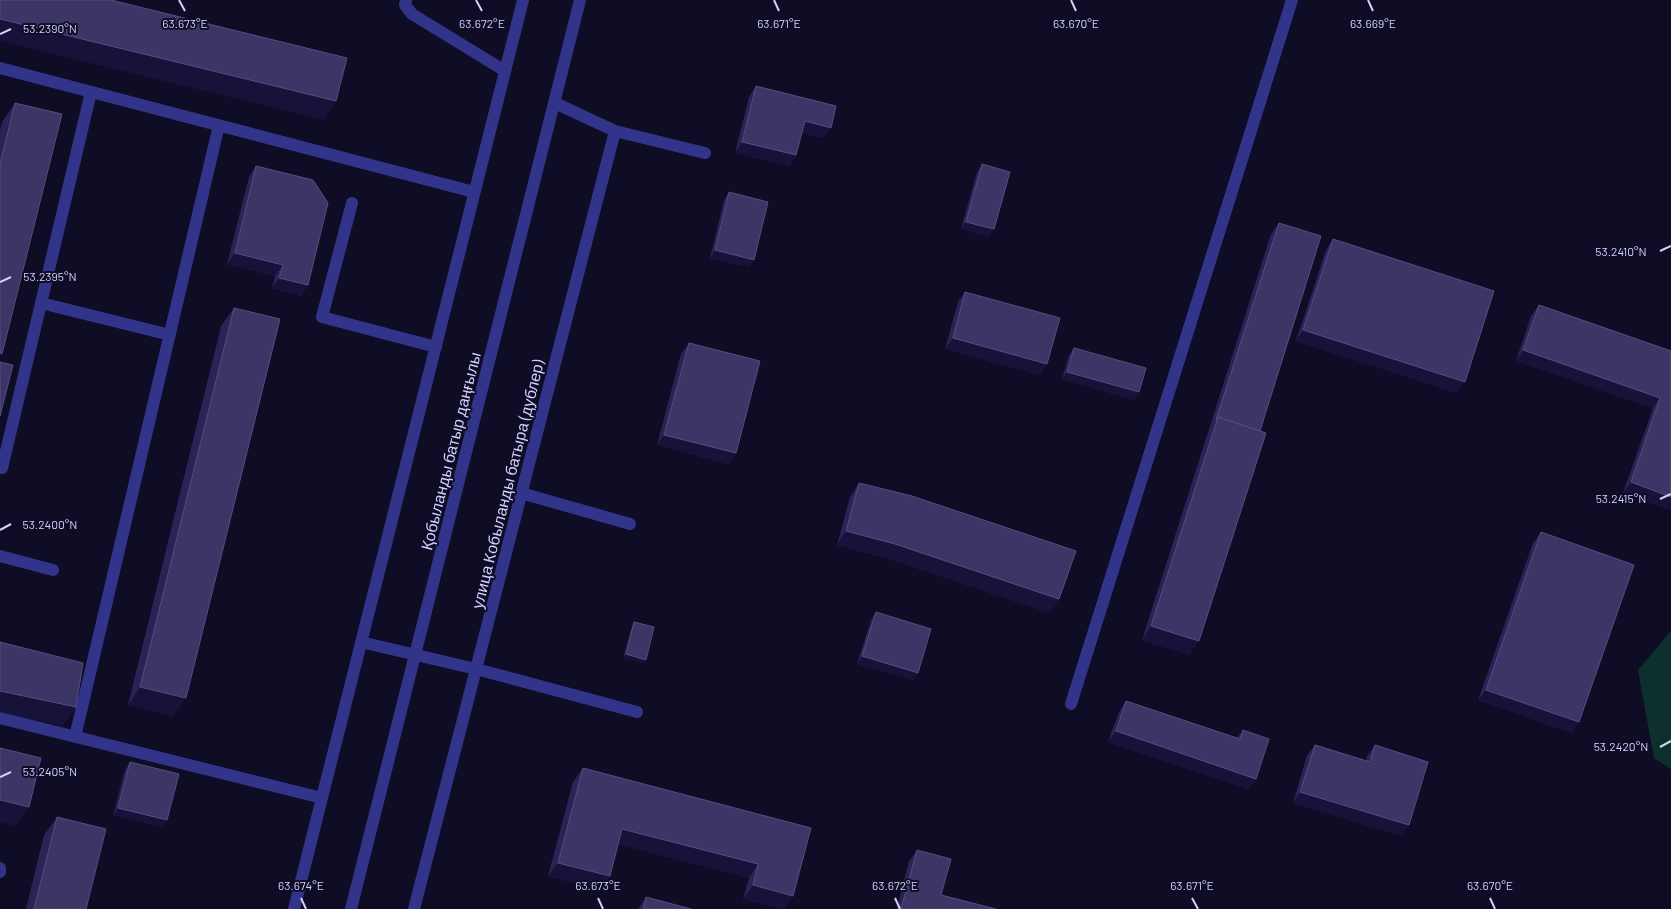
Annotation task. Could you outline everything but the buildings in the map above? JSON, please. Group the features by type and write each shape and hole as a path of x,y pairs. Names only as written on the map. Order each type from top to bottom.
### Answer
{"street":[{"path":"406,0 405,5 412,14 505,70"},
{"path":"294,909 523,0"},
{"name":"Қобыланды батыр даңғылы","path":"351,909 556,103 580,0"},
{"path":"1071,704 1292,0"},
{"path":"0,68 474,192"},
{"path":"0,467 2,468 91,92"},
{"path":"556,103 615,130 705,153"},
{"path":"75,737 219,125"},
{"name":"улица Кобыланды батыра (дублер)","path":"414,909 615,130"},
{"path":"352,203 322,317 436,347"},
{"path":"41,303 170,335"},
{"path":"521,493 630,524"},
{"path":"0,556 53,570"},
{"path":"361,642 416,654 637,712"},
{"path":"0,718 322,798"}],"green space":[{"path":"1671,631 1671,769 1654,758 1638,670"}]}
